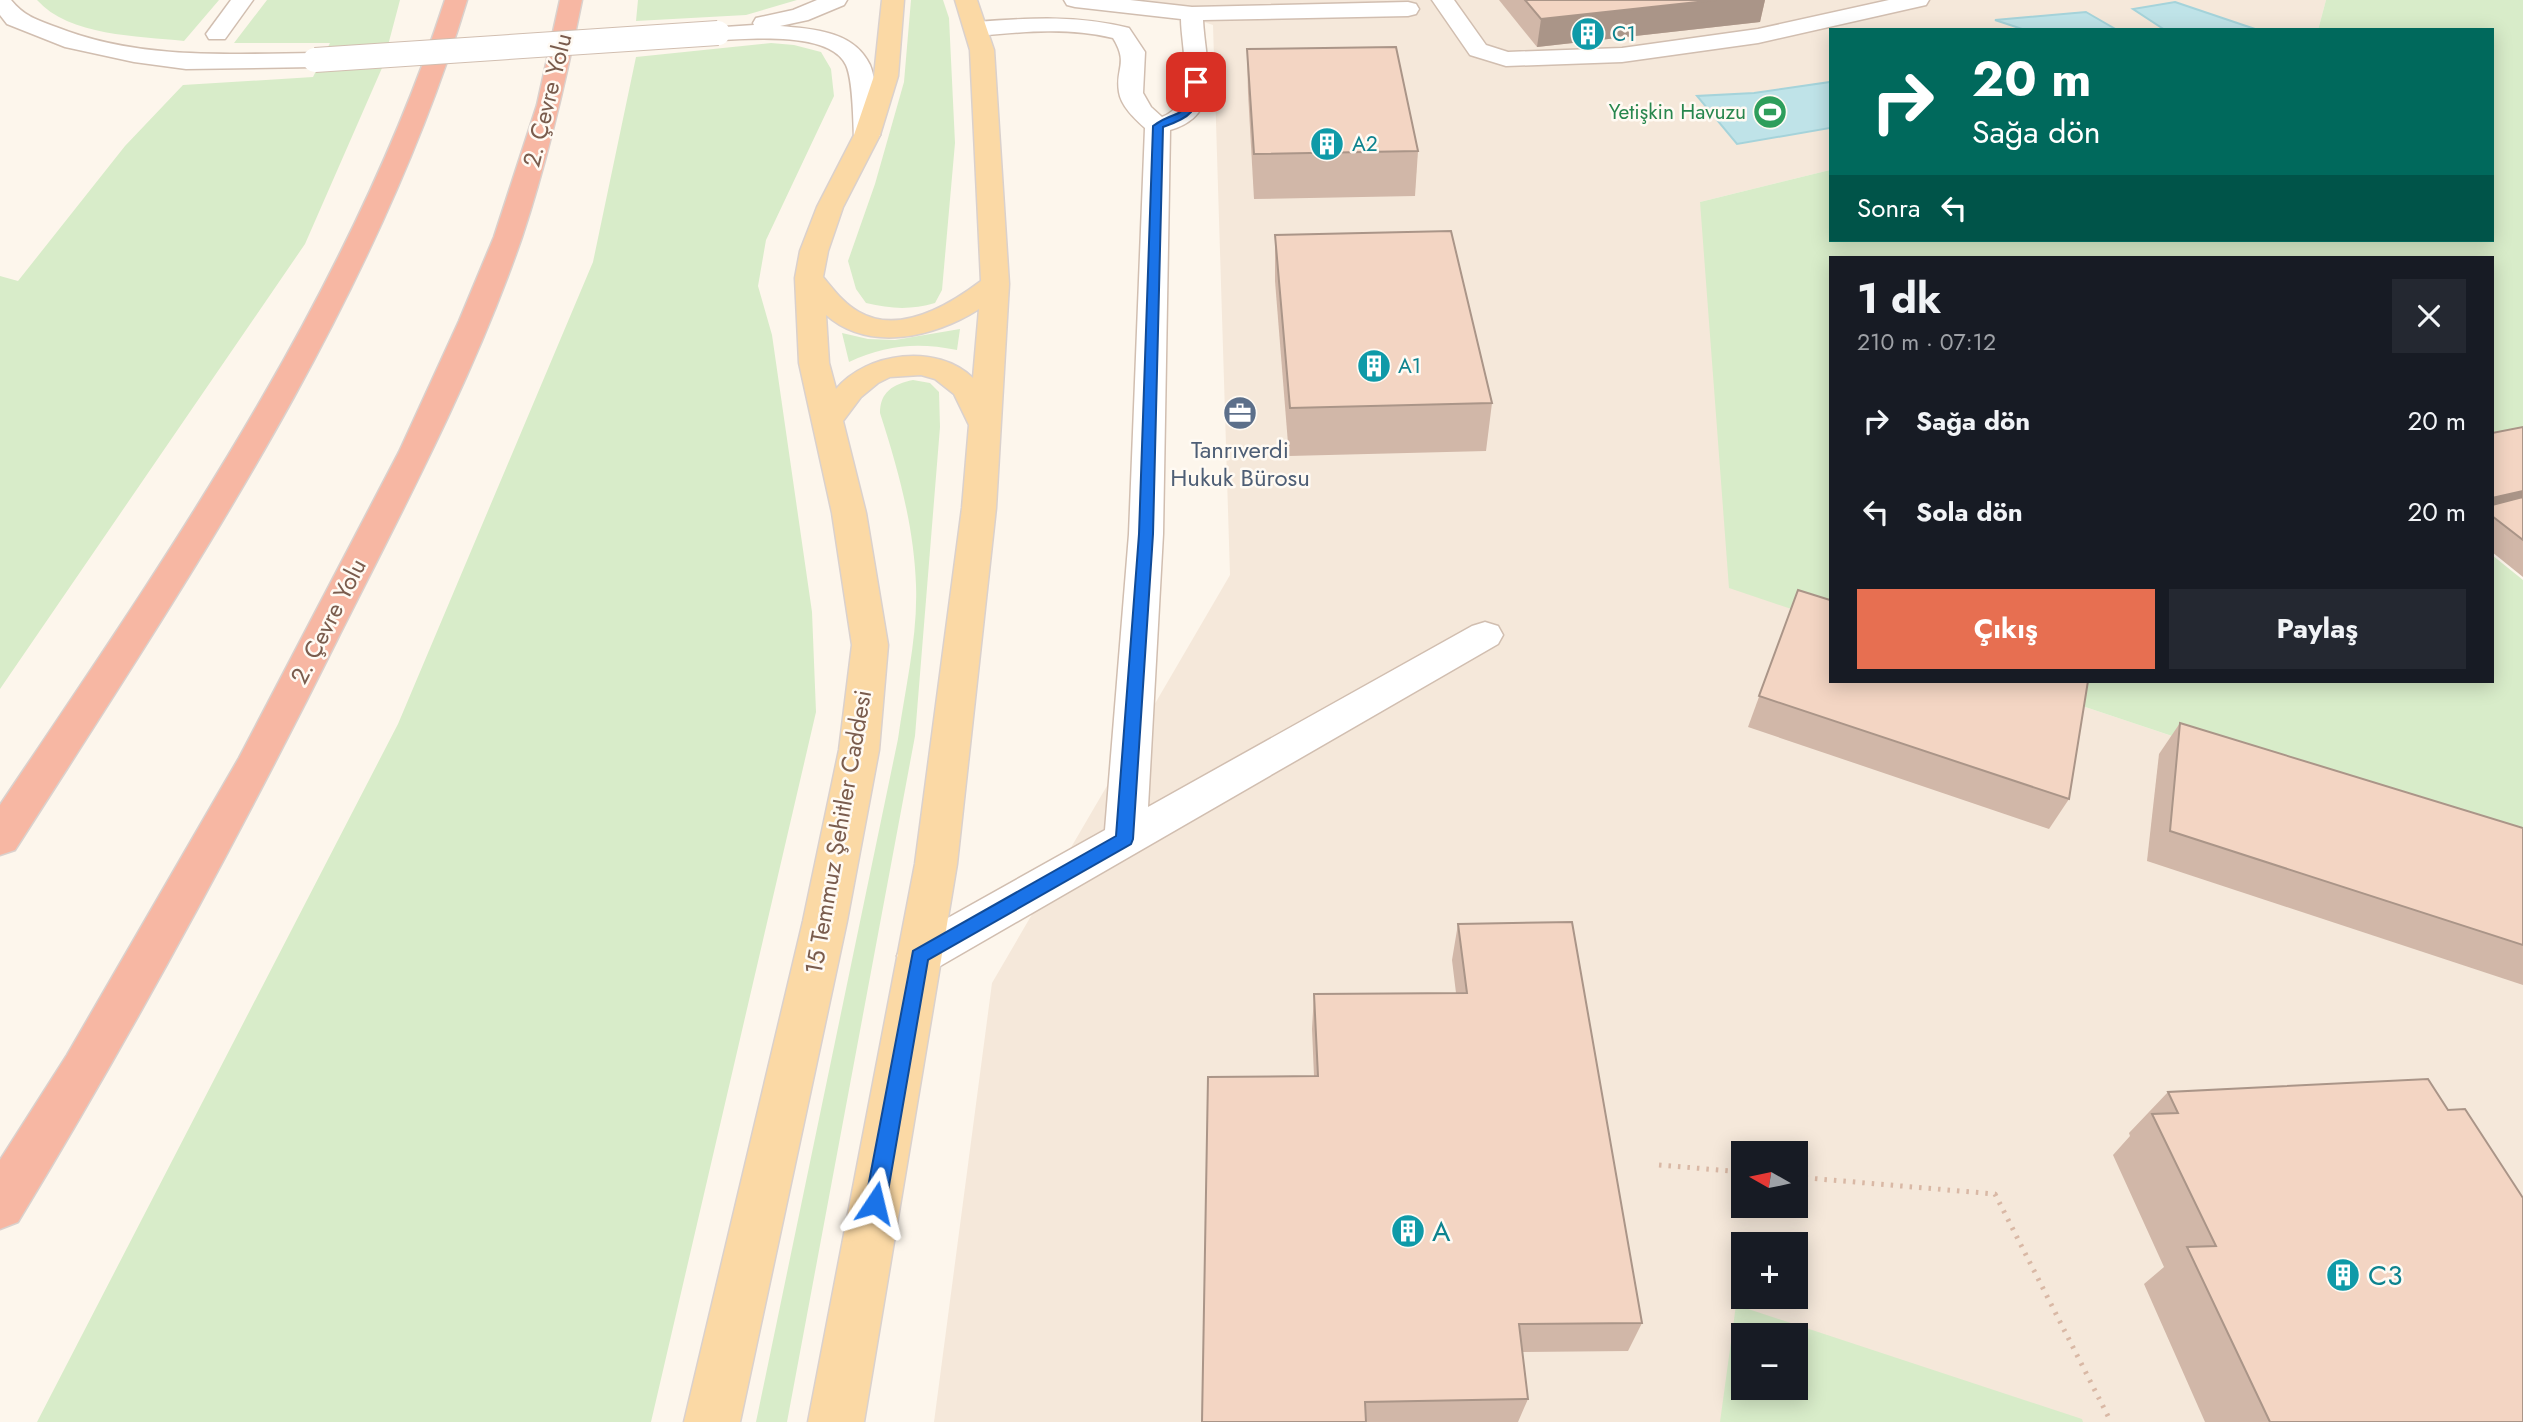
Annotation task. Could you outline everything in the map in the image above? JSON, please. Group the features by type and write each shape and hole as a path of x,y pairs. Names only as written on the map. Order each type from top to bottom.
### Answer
{"highway":[{"path":"0,838 134,634 231,477 323,314 384,191 419,105 456,0"},
{"name":"2. Çevre Yolu","path":"0,1205 83,1070 255,765 415,452 474,321 508,237 549,106 571,0"}],"main road":[{"name":"15 Temmuz Şehitler Caddesi","path":"712,1422 825,921 859,750 870,645 849,513 814,363 809,278 814,251 830,208 867,135 886,76 893,0"},
{"path":"836,1422 919,956 943,805 979,508 995,284 982,50 971,15"},
{"path":"809,278 829,302 852,320 898,328 921,325 955,313 995,284"},
{"path":"827,421 848,394 868,376 891,367 922,365 946,371 963,384 974,399 985,425"}],"street":[{"path":"0,0 15,19 73,42 134,55 186,62 315,60 718,33 768,32 808,35 844,45 859,66 867,135"},
{"path":"217,34 243,0"},
{"path":"718,33 800,15 836,0"},
{"path":"1056,25 1074,0 1192,14 1408,9"},
{"path":"1443,0 1478,50 1506,59 1622,55 1758,36 1918,0"},
{"path":"1158,126 1183,117 1192,103 1196,82 1192,14"},
{"path":"971,15 1104,28 1121,33 1133,52 1131,93 1141,111 1158,126"},
{"path":"1125,839 1146,534 1158,126"},
{"path":"919,956 1485,635"}],"path":[{"path":"1659,1165 1731,1171"},
{"path":"1808,1178 1995,1194 2111,1422"}],"shaded area":[{"path":"1137,0 2326,0 2319,28 1829,28 1829,170 1700,202 1829,619 1829,683 2013,683 2523,853 2523,1422 934,1422 992,983 1230,575 1213,25"}],"green space":[{"path":"37,0 219,0 184,41 126,35 85,27 51,12"},
{"path":"267,0 400,0 382,68 305,244 0,689 0,276 18,281 125,146 183,85 313,77 330,43 234,43"},
{"path":"638,0 797,0 746,15 636,21"},
{"path":"911,0 943,0 949,18 955,143 942,290 935,303 918,307 884,307 866,303 856,289 848,261 875,184 904,82"},
{"path":"2326,0 2523,0 2523,439 2494,446 2494,256 1829,256 1829,622 1729,588 1700,202 1829,170 1829,242 2494,242 2494,28 2319,28"},
{"path":"771,43 794,45 821,52 831,69 834,96 766,240 758,286 772,335 812,612 816,712 651,1422 37,1422 398,724 593,262 636,57"},
{"path":"960,329 957,350 928,346 902,347 876,352 849,362 842,333 868,339 895,340"},
{"path":"913,380 930,383 939,392 940,427 915,736 787,1422 756,1422 898,739 910,662 915,624 915,563 899,476 880,413 882,400 889,390"},
{"path":"2494,557 2523,580 2523,853 2013,683 2494,683"},
{"path":"1735,1309 1748,1309 1791,1323 1734,1323"},
{"path":"1808,1329 2082,1419 2083,1422 1720,1422 1731,1342 1731,1400 1808,1400"}],"water":[{"path":"2175,2 2252,28 2162,28 2133,9"},
{"path":"2086,12 2114,28 2019,28 1995,20"},
{"name":"Yetişkin Havuzu","path":"1829,82 1829,128 1737,144 1697,96 1754,93"}],"building":[{"path":"1525,0 1716,0 1541,19"},
{"path":"1396,47 1418,151 1254,154 1247,49"},
{"name":"A1","path":"1451,231 1492,403 1290,408 1275,235"},
{"path":"2523,427 2523,491 2494,498 2494,433"},
{"path":"2523,497 2523,540 2494,518 2494,504"},
{"path":"1798,590 1829,600 1829,683 2088,683 2069,799 1759,696"},
{"path":"2180,723 2523,828 2523,945 2170,831"},
{"name":"A","path":"1572,922 1642,1323 1519,1324 1528,1399 1365,1402 1366,1422 1202,1422 1208,1077 1318,1076 1314,994 1467,993 1458,924"},
{"name":"C3","path":"2428,1079 2448,1110 2465,1109 2523,1198 2523,1422 2270,1422 2187,1247 2216,1246 2152,1114 2178,1113 2168,1092"}],"place":[{"name":"C1","path":"1588,34"},
{"name":"Yetişkin Havuzu","path":"1770,112"},
{"name":"A2","path":"1327,144"},
{"name":"A1","path":"1374,366"},
{"name":"Tanrıverdi Hukuk Bürosu","path":"1240,413"},
{"name":"A","path":"1408,1231"},
{"name":"C3","path":"2343,1275"}],"route":[{"path":"875,1203 919,956 1125,839 1146,534 1158,126 1183,117 1192,103 1196,82"}]}
